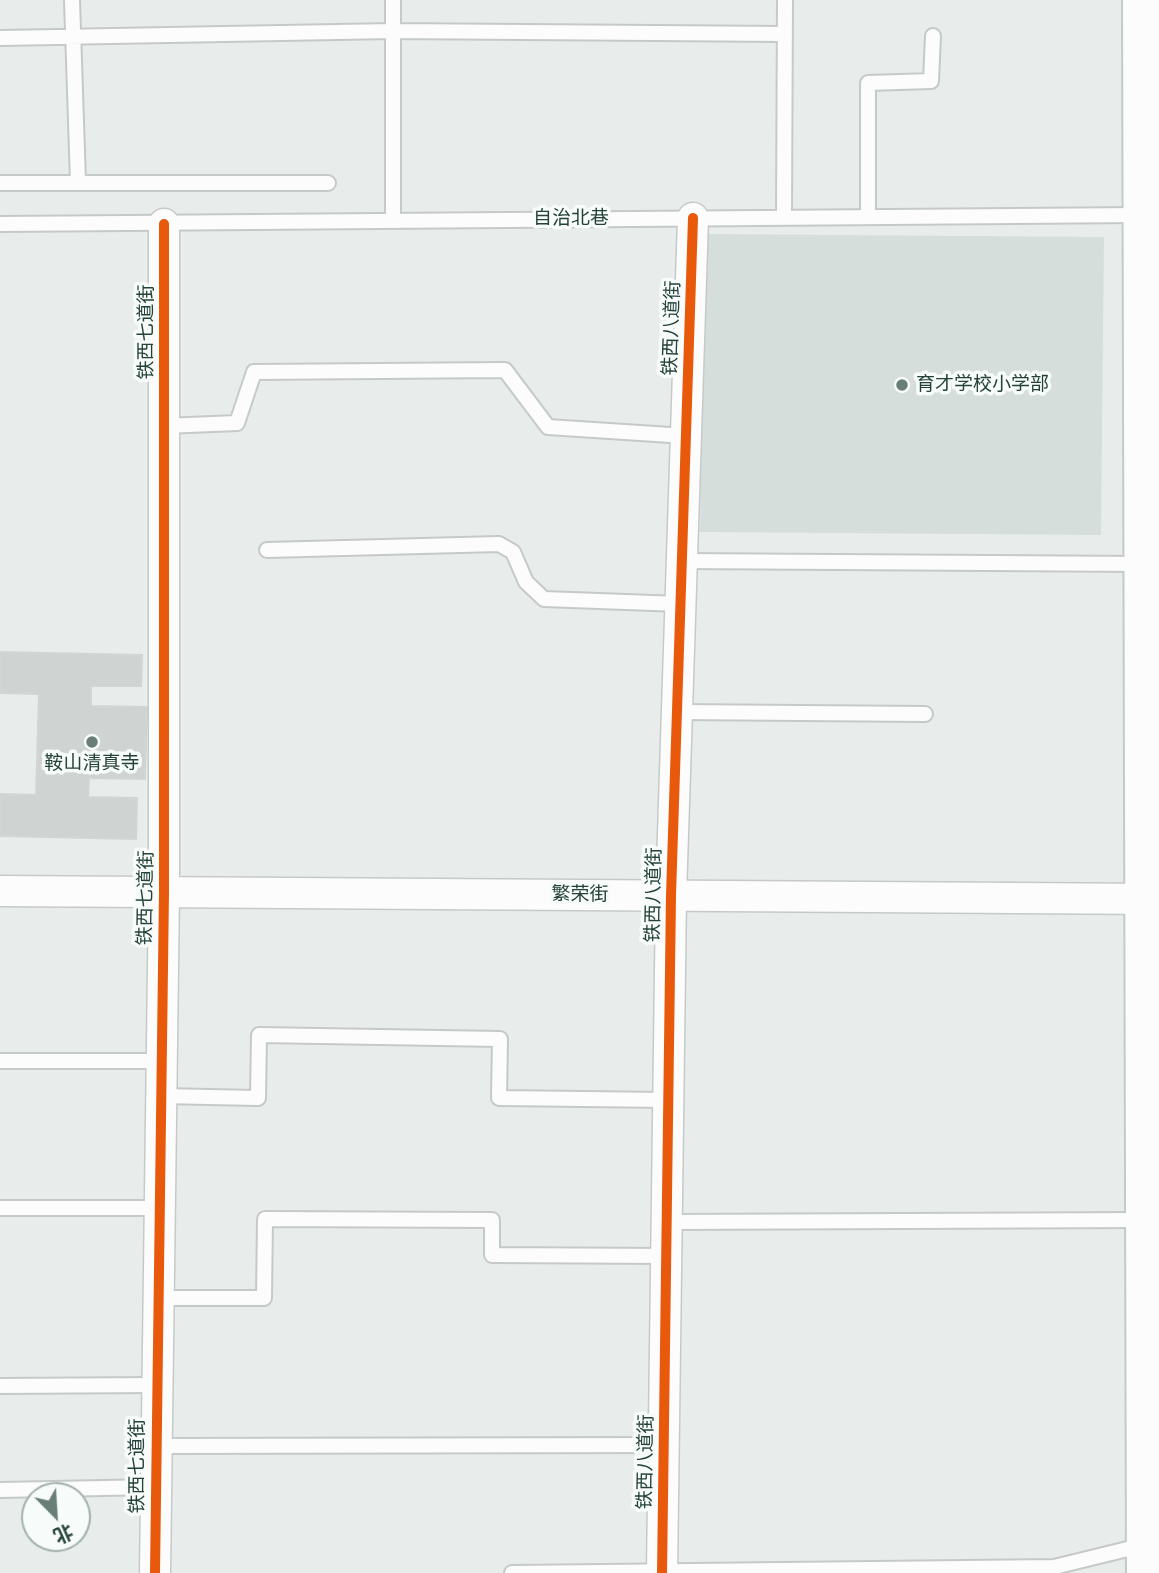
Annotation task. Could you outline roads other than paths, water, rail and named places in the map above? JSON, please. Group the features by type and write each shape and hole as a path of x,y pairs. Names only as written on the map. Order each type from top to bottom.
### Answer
{"main road":[{"path":"1142,0 1143,215 1151,399 1143,565 1152,898 1145,1220 1149,1544"}],"street":[{"name":"铁西八道街","path":"662,1572 671,895 693,218"},
{"name":"铁西七道街","path":"155,1573 164,892 164,224"},
{"name":"繁荣街","path":"0,891 1152,898"}],"lane":[{"path":"72,0 78,182"},
{"path":"393,0 393,220"},
{"path":"784,218 785,0"},
{"path":"0,38 393,31 785,34"},
{"path":"868,217 868,83 931,81 933,36"},
{"path":"0,183 328,183"},
{"name":"自治北巷","path":"0,224 1143,215"},
{"path":"164,426 237,423 254,372 505,370 548,427 686,436"},
{"path":"267,550 499,544 513,552 526,582 544,599 680,604"},
{"path":"682,561 1143,565"},
{"path":"677,712 925,713"},
{"path":"160,1096 258,1098 259,1035 500,1039 499,1098 668,1100"},
{"path":"0,1061 160,1060"},
{"path":"0,1208 158,1208"},
{"path":"157,1298 264,1298 265,1219 492,1220 492,1255 666,1256"},
{"path":"667,1222 1145,1220"},
{"path":"0,1386 156,1385"},
{"path":"155,1446 664,1446"},
{"path":"0,1490 155,1487"},
{"path":"512,1573 1054,1567 1149,1544"}],"place":[{"name":"育才学校小学部","path":"902,385"},
{"name":"鞍山清真寺","path":"92,742"}]}
